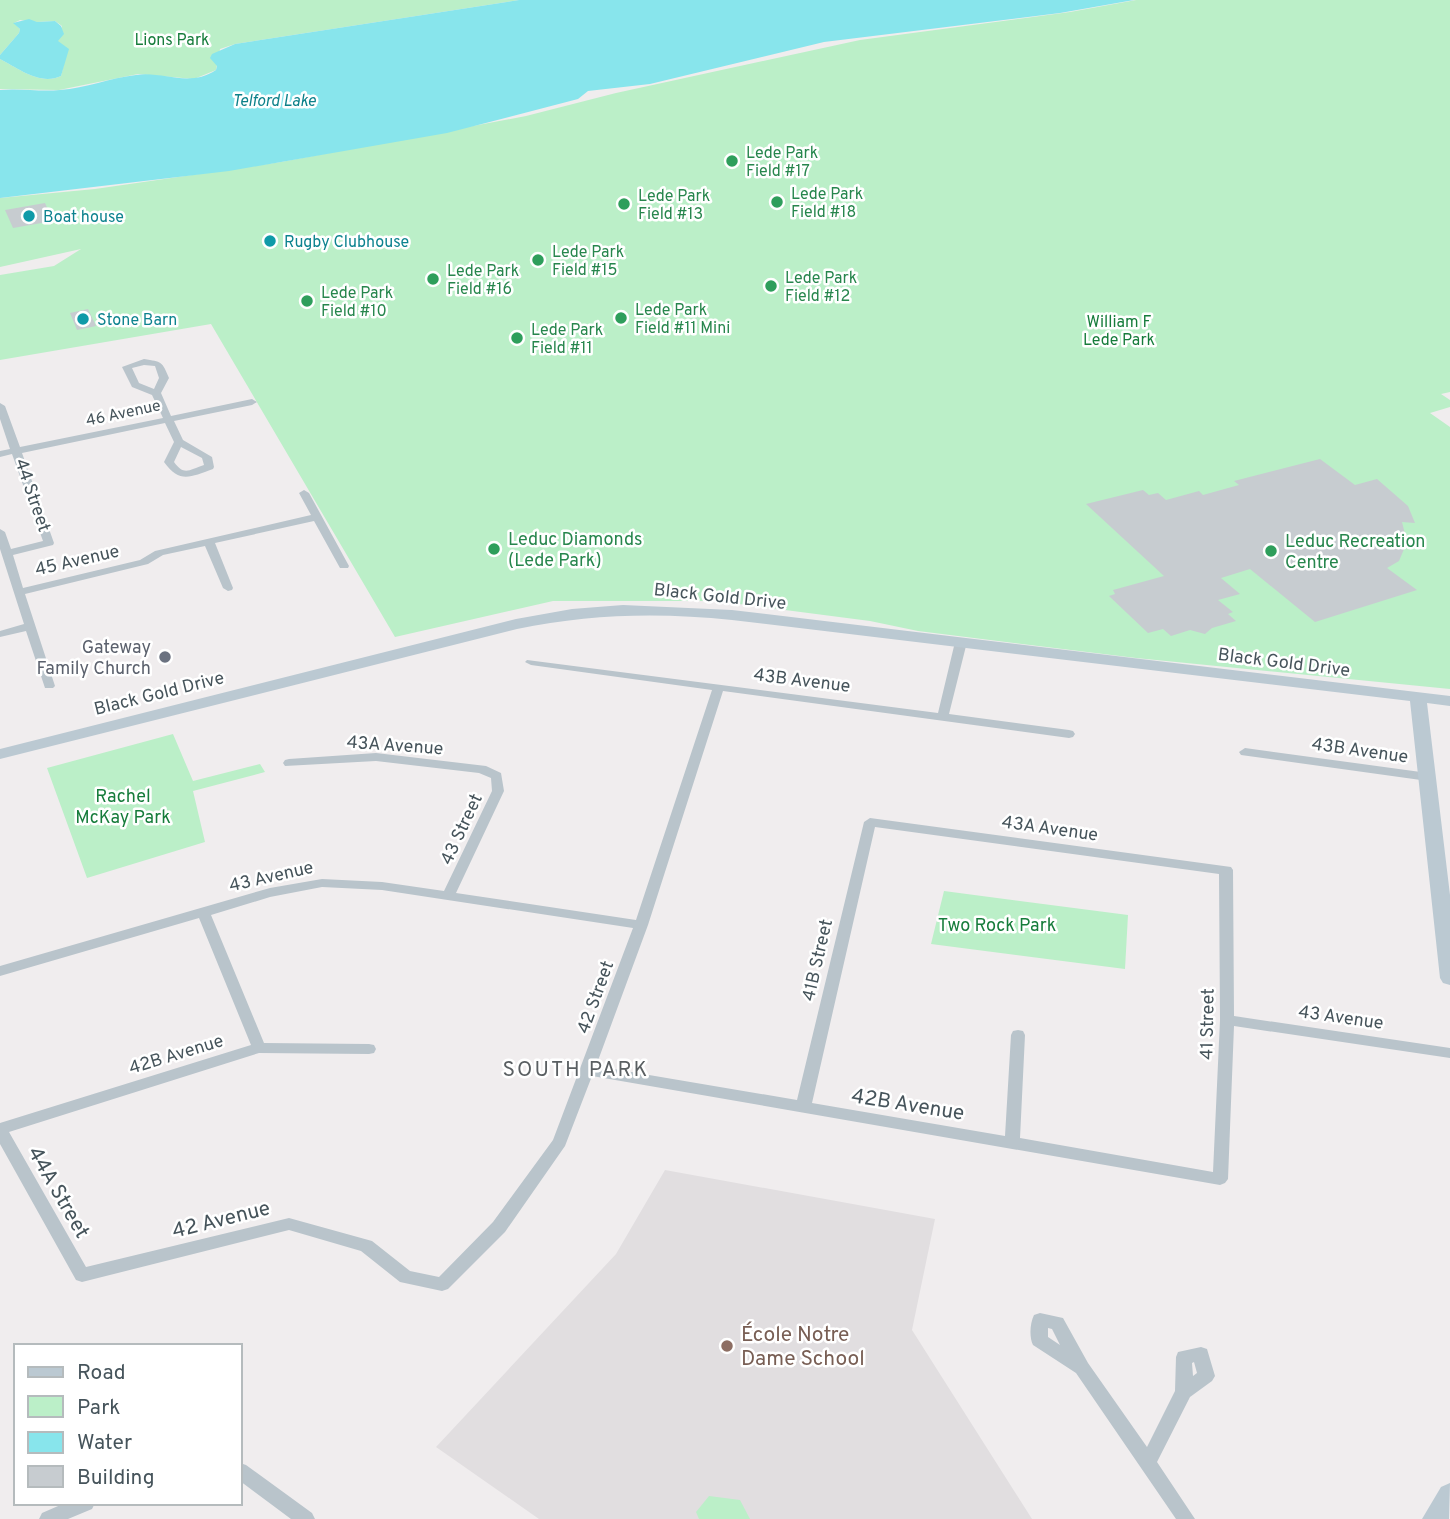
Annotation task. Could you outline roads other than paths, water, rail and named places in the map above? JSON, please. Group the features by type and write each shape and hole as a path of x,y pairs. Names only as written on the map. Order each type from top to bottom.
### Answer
{"main road":[{"name":"Black Gold Drive","path":"0,754 568,613 643,607 1450,701"},
{"path":"1418,698 1450,978"},
{"path":"1435,1519 1450,1495"}],"street":[{"path":"156,393 179,442"},
{"name":"46 Avenue","path":"0,454 252,402"},
{"name":"44 Street","path":"0,406 49,543 7,553"},
{"path":"304,493 344,566"},
{"name":"45 Avenue","path":"19,592 144,562 159,553 317,517"},
{"path":"0,532 49,686"},
{"path":"209,542 228,587"},
{"path":"0,634 30,626"},
{"path":"943,715 961,642"},
{"name":"43B Avenue","path":"531,662 943,715 1069,734"},
{"name":"42 Street","path":"442,1284 499,1227 560,1142 641,925 719,687"},
{"name":"43B Avenue","path":"1245,752 1427,777"},
{"name":"43A Avenue","path":"289,762 385,758 482,769 498,776"},
{"name":"43 Street","path":"448,896 498,791 498,776"},
{"name":"43A Avenue","path":"870,821 1226,870"},
{"name":"41B Street","path":"803,1108 870,821"},
{"name":"41 Street","path":"1220,1179 1227,1020 1226,870"},
{"name":"43 Avenue","path":"0,969 270,893 322,883 365,884 641,925"},
{"path":"203,912 259,1048"},
{"name":"43 Avenue","path":"1227,1020 1450,1053"},
{"path":"1012,1142 1018,1035"},
{"name":"42B Avenue","path":"0,1130 259,1048 369,1049"},
{"name":"42B Avenue","path":"589,1070 1220,1179"},
{"name":"44A Street","path":"0,1130 82,1275"},
{"name":"42 Avenue","path":"82,1275 289,1224 366,1246 406,1277 442,1284"},
{"path":"1082,1368 1186,1519"},
{"path":"1147,1464 1184,1392"},
{"path":"242,1472 306,1519"},
{"path":"48,1519 81,1505"}],"water":[{"name":"Telford Lake","path":"519,0 1134,0 1060,13 824,42 650,84 588,91 578,99 447,133 229,171 0,198 0,90 60,90 146,74 196,78 216,70 217,66 210,58 212,54 235,44"},
{"path":"29,19 37,22 55,21 61,26 64,34 58,41 69,49 61,76 53,79 37,77 0,59 0,55 19,33 20,29 13,23"}],"place":[{"name":"Lede Park Field #17","path":"732,161"},
{"name":"Lede Park Field #18","path":"777,202"},
{"name":"Lede Park Field #13","path":"624,204"},
{"name":"Boat house","path":"29,216"},
{"name":"Rugby Clubhouse","path":"270,241"},
{"name":"Lede Park Field #15","path":"538,260"},
{"name":"Lede Park Field #16","path":"433,279"},
{"name":"Lede Park Field #12","path":"771,286"},
{"name":"Lede Park Field #10","path":"307,301"},
{"name":"Lede Park Field #11 Mini","path":"621,318"},
{"name":"Stone Barn","path":"83,319"},
{"name":"Lede Park Field #11","path":"517,338"},
{"name":"Leduc Diamonds (Lede Park)","path":"494,549"},
{"name":"Leduc Recreation Centre","path":"1271,551"},
{"name":"Gateway Family Church","path":"165,657"},
{"name":"École Notre Dame School","path":"727,1346"}],"district":[{"name":"SOUTH PARK","path":"576,1069"}],"park label":[{"name":"Lions Park","path":"172,39"},
{"name":"William F Lede Park","path":"1119,330"},
{"name":"Rachel McKay Park","path":"123,806"},
{"name":"Two Rock Park","path":"997,925"}]}
